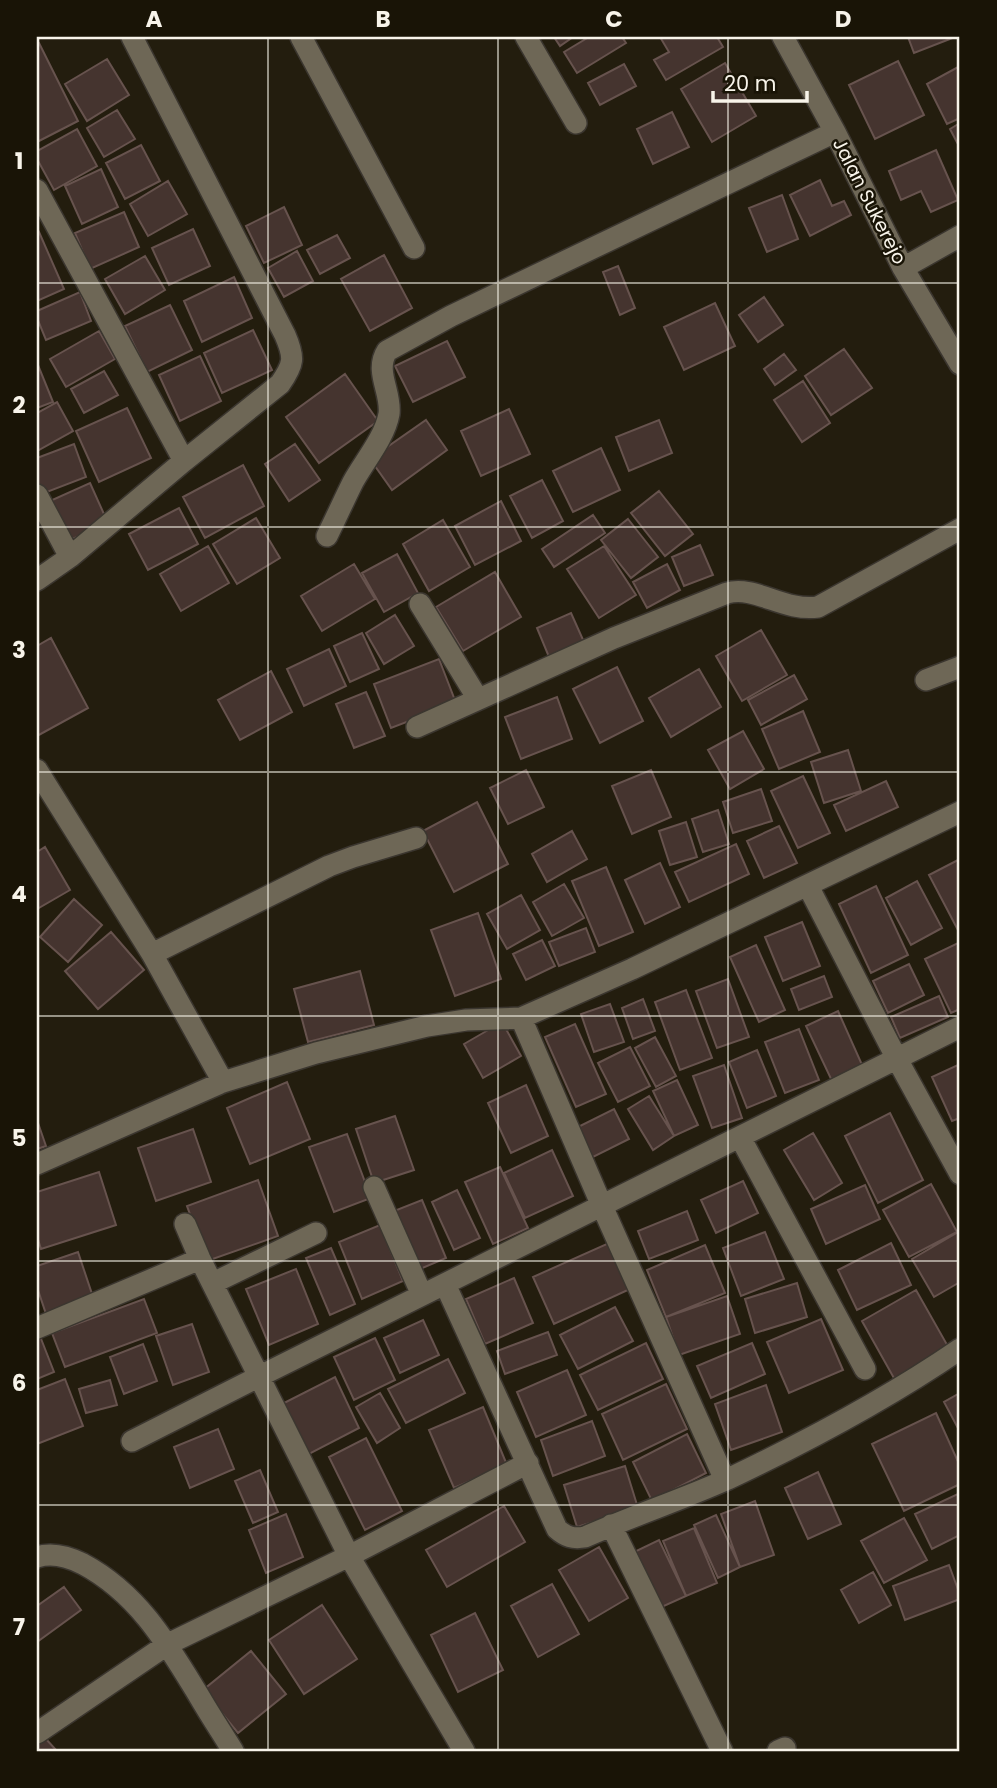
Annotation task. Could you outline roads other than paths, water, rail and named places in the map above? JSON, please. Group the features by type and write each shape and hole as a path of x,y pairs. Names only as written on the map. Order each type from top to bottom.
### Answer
{"street":[{"path":"37,580 70,557 280,384 288,374 293,356 285,335 132,37"},
{"path":"301,37 414,248"},
{"path":"526,37 576,123"},
{"name":"Jalan Sukerejo","path":"783,37 835,132 903,268 960,363"},
{"path":"327,536 387,419 389,404 381,361 387,351 451,316 835,132"},
{"path":"37,190 184,461"},
{"path":"903,268 960,236"},
{"path":"37,495 70,557"},
{"path":"417,727 614,638 727,593 741,590 793,607 818,607 960,529"},
{"path":"420,604 478,699"},
{"path":"926,680 960,667"},
{"path":"37,770 152,954 223,1082"},
{"path":"37,1164 223,1082 316,1053 403,1031 466,1020 522,1017 632,969 960,812"},
{"path":"152,954 329,866 353,856 416,838"},
{"path":"808,886 960,1174"},
{"path":"522,1017 602,1206 725,1480"},
{"path":"132,1441 960,1027"},
{"path":"740,1137 865,1369"},
{"path":"374,1187 422,1295"},
{"path":"185,1224 349,1556 464,1751"},
{"path":"213,1283 316,1233"},
{"path":"37,1328 200,1259"},
{"path":"445,1284 557,1529 577,1538 725,1480 829,1429 960,1349"},
{"path":"37,1733 168,1644 349,1556 528,1463"},
{"path":"611,1525 722,1751"},
{"path":"37,1557 58,1555 74,1559 102,1576 135,1604 168,1644 233,1751"}]}
